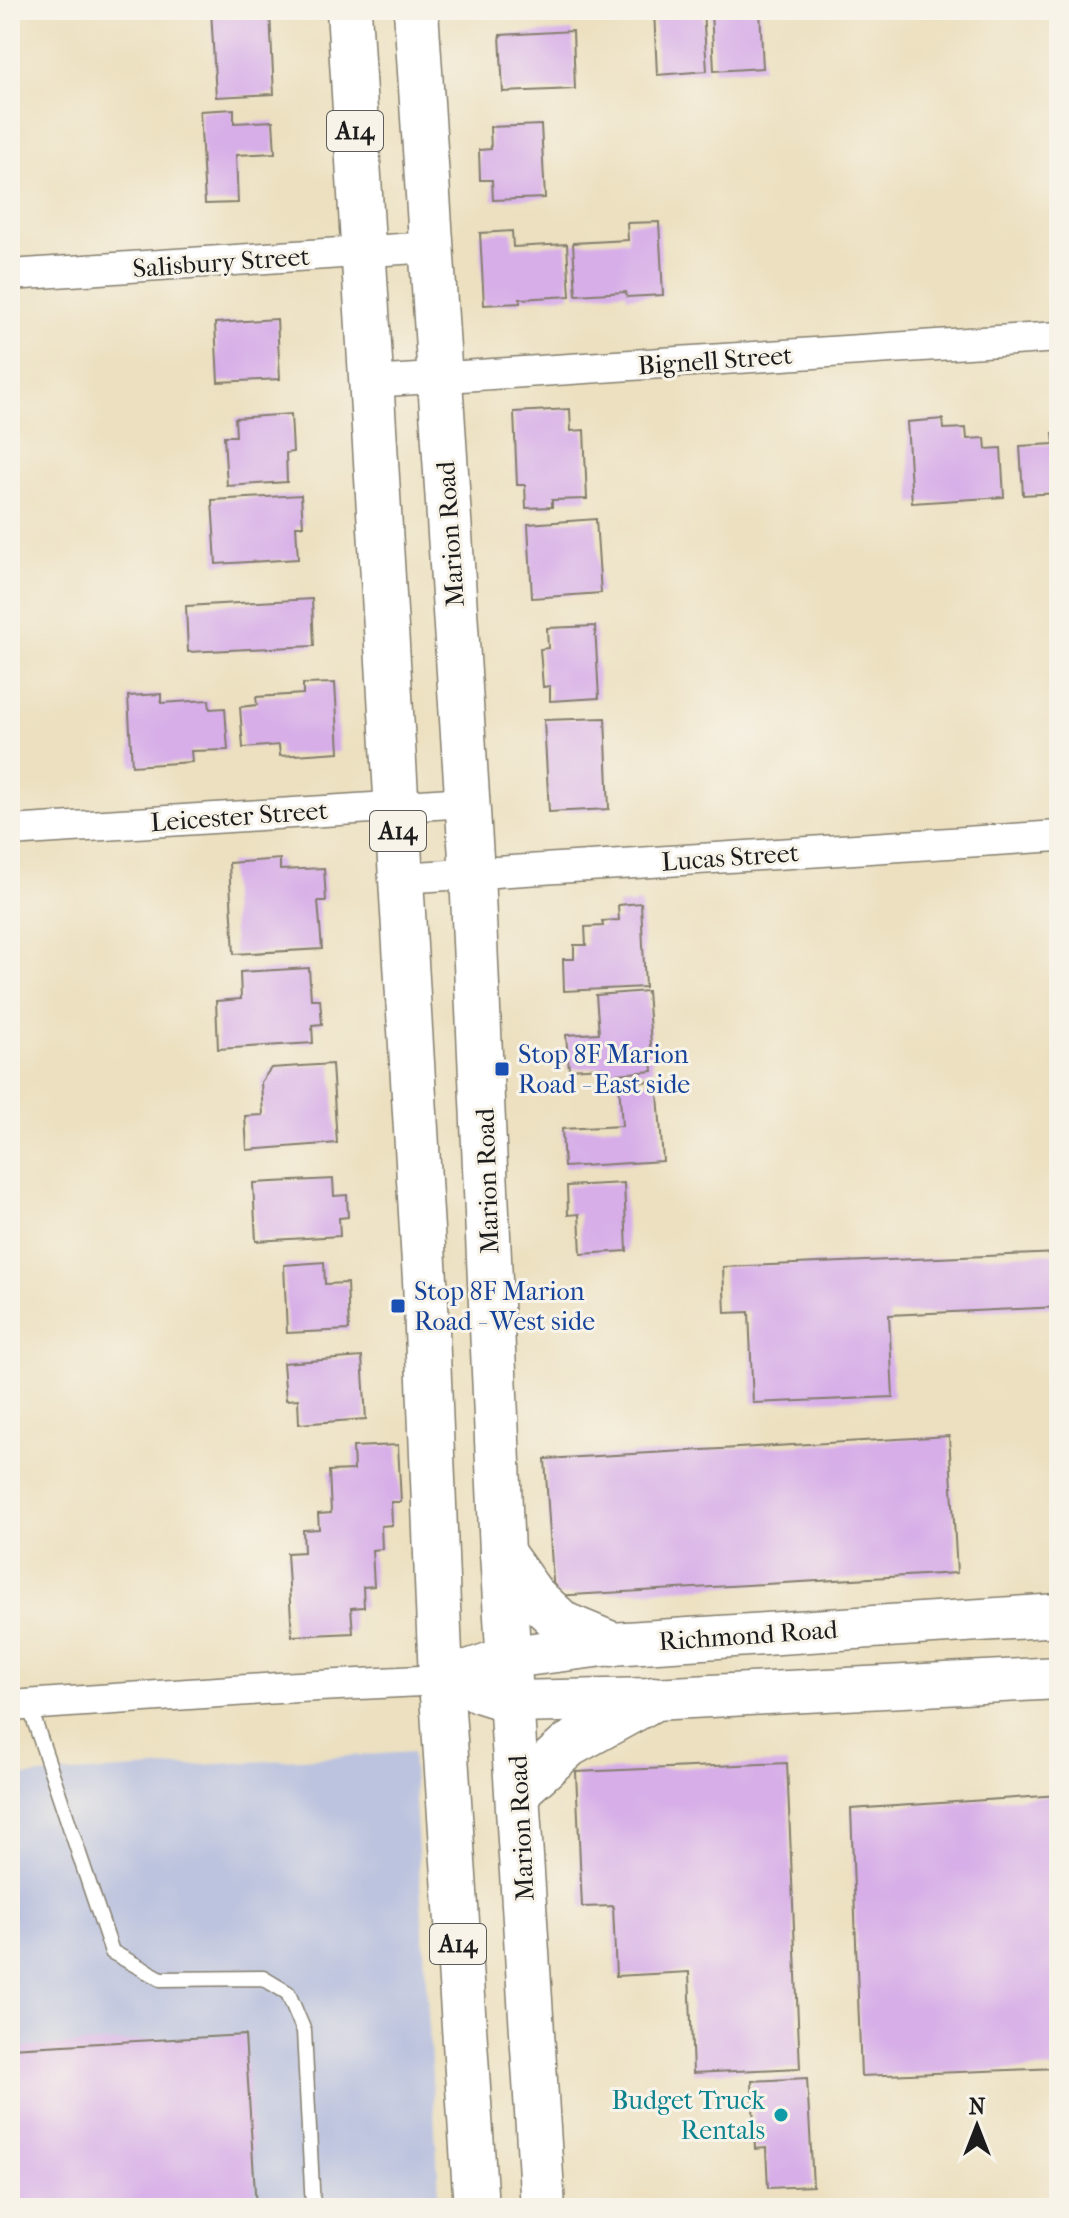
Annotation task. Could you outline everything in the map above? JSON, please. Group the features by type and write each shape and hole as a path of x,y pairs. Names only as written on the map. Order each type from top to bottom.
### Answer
{"main road":[{"name":"A14","path":"349,10 426,1295 441,1680 476,2208"},
{"name":"Marion Road","path":"416,10 472,873 502,1553 543,2208"},
{"path":"502,1553 532,1595 563,1624 611,1644"},
{"name":"Richmond Road","path":"441,1680 510,1657 611,1644 1059,1615"},
{"name":"Richmond Road","path":"441,1680 513,1702 653,1699 1059,1678"},
{"path":"519,1790 569,1745 653,1699"}],"street":[{"name":"Salisbury Street","path":"10,275 431,247"},
{"name":"Bignell Street","path":"371,382 1059,337"},
{"name":"Leicester Street","path":"10,831 467,802"},
{"name":"Lucas Street","path":"401,878 1059,836"},
{"name":"Richmond Road","path":"20,1705 441,1680"}],"lane":[{"path":"20,1705 112,1952 161,1979 263,1978 288,1993 304,2031 313,2208"}],"shaded area":[{"path":"412,1752 440,2208 10,2208 10,1777"}],"building":[{"path":"211,10 265,10 265,13 270,13 274,94 216,97"},
{"path":"654,10 703,10 707,71 657,75"},
{"path":"711,10 760,10 763,68 714,71"},
{"path":"573,31 575,89 503,92 500,35"},
{"path":"234,109 234,123 273,121 275,153 236,155 238,203 205,204 200,111"},
{"path":"541,125 545,198 493,200 492,180 480,180 479,150 491,149 490,127"},
{"path":"659,222 663,295 627,297 626,292 576,295 573,243 628,240 627,223"},
{"path":"512,231 513,247 567,244 570,296 484,305 480,233"},
{"path":"277,319 280,379 218,382 215,323"},
{"path":"570,409 571,431 584,430 587,499 552,500 552,507 526,508 525,485 517,485 514,412"},
{"path":"291,414 293,452 286,453 287,482 227,486 224,436 236,436 235,418"},
{"path":"943,419 944,429 966,428 967,439 985,438 986,449 1001,448 1004,497 912,503 907,422"},
{"path":"1053,433 1059,433 1059,493 1023,495 1020,446 1054,444"},
{"path":"301,495 303,526 296,526 298,559 216,564 212,500"},
{"path":"596,519 601,593 532,598 528,524"},
{"path":"312,599 314,646 188,652 186,606"},
{"path":"595,626 599,698 550,701 550,686 543,687 540,649 548,648 547,628"},
{"path":"335,683 339,752 280,756 279,745 243,748 240,707 257,705 256,697 303,694 303,684"},
{"path":"161,694 161,703 209,700 210,709 225,708 228,750 191,751 192,762 132,766 128,696"},
{"path":"605,718 609,809 549,812 544,720"},
{"path":"280,859 280,870 324,868 326,901 318,901 322,949 234,954 229,863"},
{"path":"641,903 645,987 564,991 563,959 574,959 574,945 586,945 585,927 603,926 602,921 619,920 618,905"},
{"path":"309,968 311,999 320,999 322,1024 312,1025 313,1043 218,1049 216,1001 241,999 240,972"},
{"path":"647,991 653,1071 603,1075 603,1067 569,1069 566,1035 599,1033 596,995"},
{"path":"332,1064 337,1143 247,1150 245,1116 263,1115 261,1082 271,1068"},
{"path":"657,1081 663,1161 564,1167 562,1129 622,1126 619,1083"},
{"path":"333,1179 334,1196 347,1195 348,1217 339,1218 340,1236 256,1241 253,1183"},
{"path":"624,1183 627,1251 581,1254 579,1214 568,1215 567,1186"},
{"path":"1059,1253 1059,1307 889,1315 893,1397 753,1403 749,1312 725,1313 723,1267"},
{"path":"324,1262 325,1284 347,1283 349,1330 287,1333 284,1265"},
{"path":"362,1357 366,1419 299,1424 298,1399 286,1400 283,1363"},
{"path":"949,1436 957,1573 554,1596 545,1459"},
{"path":"398,1445 401,1502 391,1502 392,1525 381,1526 382,1549 372,1550 374,1586 363,1587 364,1607 351,1608 353,1633 292,1636 287,1553 304,1552 303,1530 319,1529 318,1514 331,1513 329,1471 354,1470 353,1447"},
{"path":"787,1763 800,2068 693,2073 689,1972 616,1976 613,1906 582,1907 576,1772"},
{"path":"1059,1795 1059,2068 861,2076 851,1809"},
{"path":"245,2035 256,2208 10,2208 10,2048"},
{"name":"Budget Truck Rentals","path":"807,2078 813,2186 768,2188 766,2148 755,2149 752,2081"}],"place":[{"name":"Stop 8F Marion Road - East side","path":"502,1069"},
{"name":"Stop 8F Marion Road - West side","path":"398,1306"},
{"name":"Budget Truck Rentals","path":"781,2115"}]}
